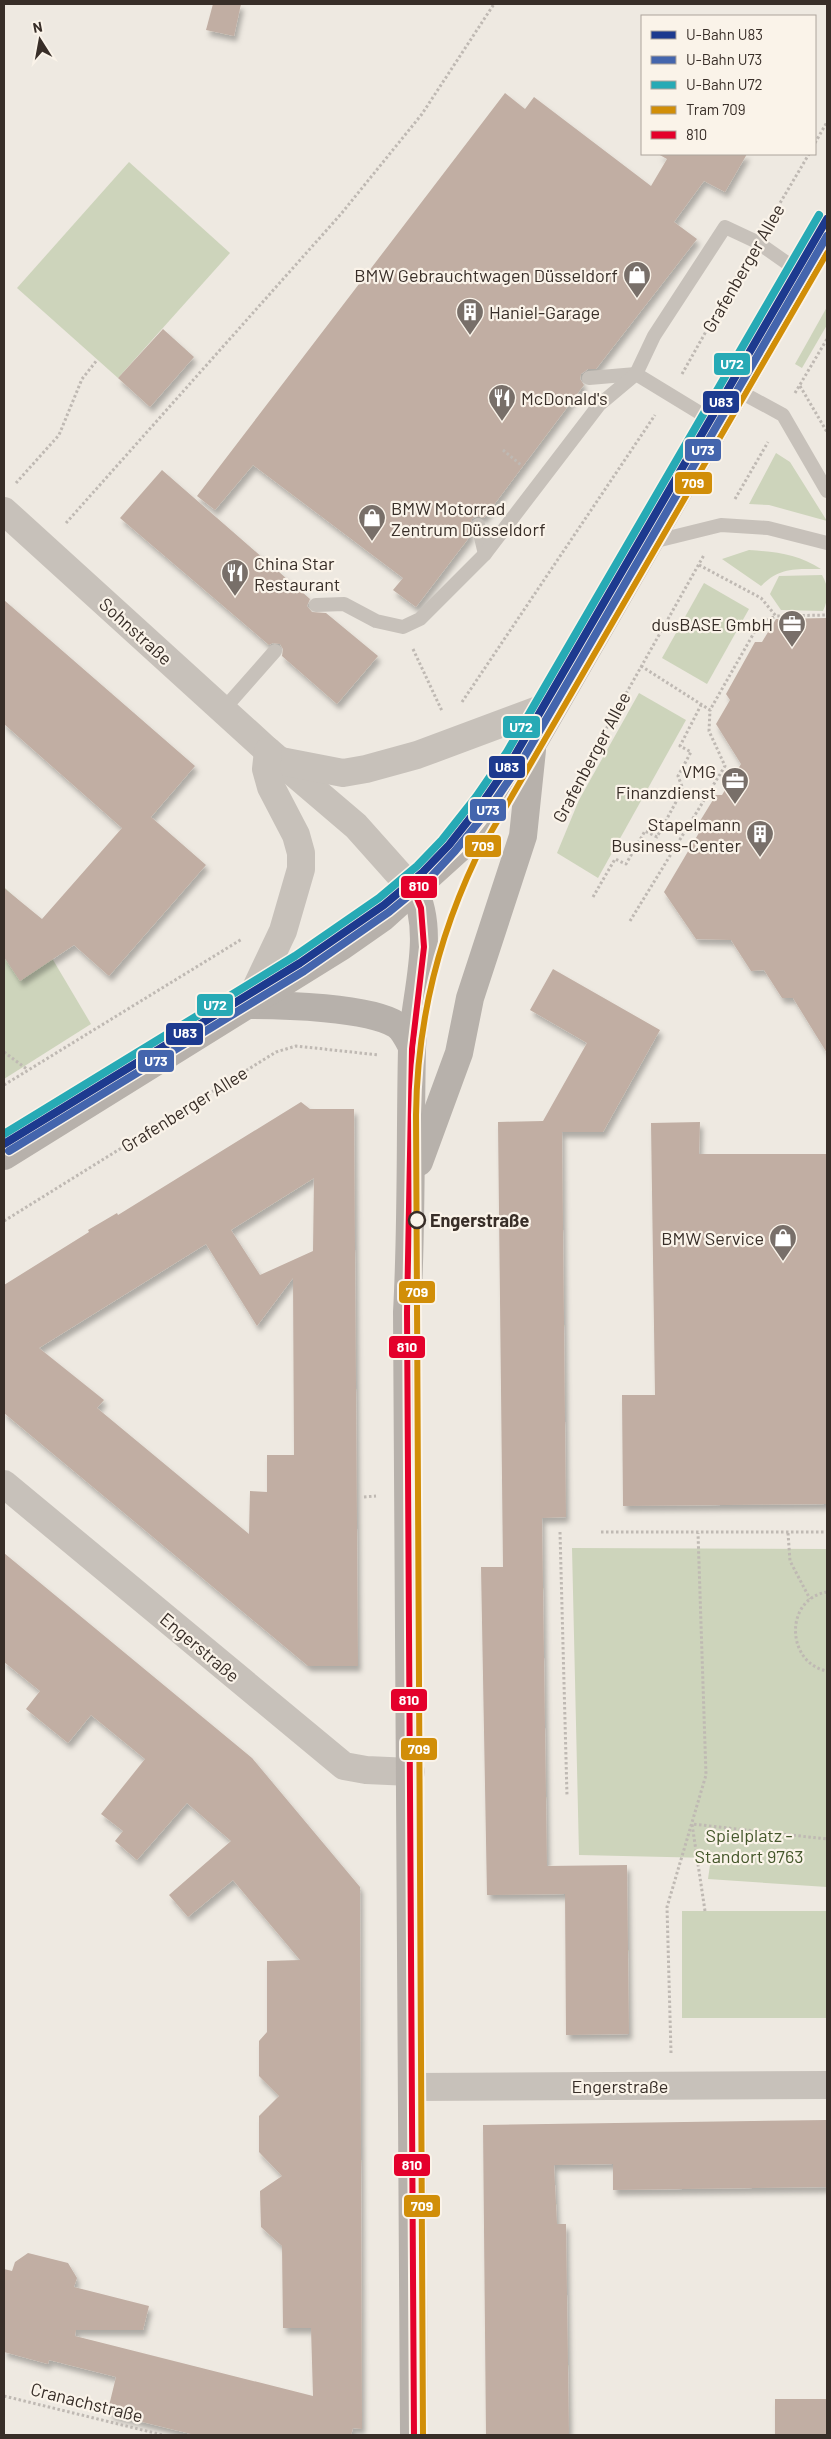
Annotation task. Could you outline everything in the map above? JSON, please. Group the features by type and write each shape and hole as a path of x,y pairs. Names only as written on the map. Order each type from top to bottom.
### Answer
{"street":[{"path":"4,1156 342,946 382,918 466,843 533,744 554,704 827,234"},
{"name":"Sohnstraße","path":"7,500 44,548 274,756 356,826 414,891"},
{"path":"248,1005 283,931 302,869 301,853 296,835 271,787 266,769 274,756 343,773 366,769 417,755 554,704"},
{"path":"412,1180 459,1053 470,998 523,836 533,744"},
{"path":"414,891 421,910 424,940 412,1047 412,1180 407,1312 414,2435"},
{"path":"248,1005 313,1007 378,1018 397,1025 403,1031 412,1047"},
{"name":"Engerstraße","path":"4,1484 344,1766 366,1770 411,1772"},
{"name":"Engerstraße","path":"412,2087 827,2085"}],"lane":[{"path":"316,605 344,604 376,621 402,627 420,619 485,554 599,405 636,374 654,336 724,228 757,242 804,274"},
{"path":"589,378 636,374 718,424"},
{"path":"738,390 783,414 827,491"},
{"path":"478,525 485,554"},
{"path":"648,543 721,525 768,528 827,543"},
{"path":"223,710 276,651"}],"path":[{"path":"44,548 347,206 422,114 494,4"},
{"path":"816,141 827,122"},
{"name":"Grafenberger Allee","path":"677,382 807,155"},
{"path":"796,391 827,340"},
{"path":"7,500 58,435 82,378 97,360"},
{"path":"800,386 827,432"},
{"path":"461,704 658,412"},
{"path":"731,507 765,447"},
{"name":"Grafenberger Allee","path":"557,820 564,802 708,550"},
{"path":"699,565 761,598 776,616"},
{"path":"630,921 725,766 709,730 710,710 759,624 776,616 827,615"},
{"path":"402,627 442,712"},
{"path":"641,666 710,710"},
{"path":"593,897 615,859 626,864 645,831 657,837 683,790 678,776 691,752 680,746 701,705"},
{"path":"4,1085 246,936"},
{"name":"Grafenberger Allee","path":"4,1221 276,1052 296,1046 378,1055"},
{"path":"4,1052 28,1070"},
{"path":"446,1220 474,1221"},
{"path":"364,1497 376,1496"},
{"path":"560,1532 567,1796"},
{"path":"601,1532 827,1532"},
{"path":"788,1532 790,1561 810,1599"},
{"path":"672,2086 668,1907 706,1775 698,1533"},
{"path":"827,1592 810,1599 801,1609 796,1620 794,1633 797,1646 803,1657 813,1665 827,1671"},
{"path":"692,1824 827,1838"},
{"path":"692,1824 705,1912"},
{"name":"Cranachstraße","path":"4,2396 163,2435"}],"green space":[{"path":"129,162 230,253 118,378 17,288"},
{"path":"827,307 827,325 802,368 795,364"},
{"path":"776,453 790,462 827,521 769,505 749,504"},
{"path":"749,550 795,557 821,569 788,570 775,575 761,586 722,559"},
{"path":"822,575 827,593 823,611 781,610 770,594 779,576"},
{"path":"704,583 749,609 707,684 662,658"},
{"path":"639,693 686,720 598,878 557,853 579,800"},
{"path":"4,887 17,899 91,1024 4,1079"},
{"name":"Spielplatz - Standort 9763","path":"572,1548 827,1549 827,1887 708,1879 711,1858 579,1855"},
{"path":"682,1911 827,1911 827,2018 682,2018"}],"building":[{"path":"213,4 241,4 234,36 206,30"},
{"name":"Haniel-Garage","path":"505,93 525,109 534,97 651,186 667,159 660,155 746,155 725,192 704,181 674,222 697,239 596,369 588,369 581,374 580,379 584,385 484,518 476,516 472,519 469,527 471,535 416,607 393,590 403,578 253,465 215,510 197,496"},
{"path":"163,329 194,357 150,407 118,378"},
{"path":"162,470 310,599 307,606 312,612 326,613 378,656 337,704 282,656 283,649 280,644 273,643 269,645 120,518"},
{"path":"4,600 195,766 151,817 206,865 109,976 74,945 20,981 4,957 4,888 42,919 122,828 4,724"},
{"name":"Stapelmann Business-Center","path":"827,618 827,1053 793,998 782,998 764,970 751,971 731,940 696,939 664,892 703,826 700,821 716,795 722,795 741,764 716,724 730,700 726,694 755,642 762,642 776,619"},
{"path":"553,969 660,1030 603,1132 562,1132 566,1517 542,1518 547,1866 627,1865 629,2034 566,2035 565,1894 487,1895 481,1567 503,1567 498,1122 543,1121 587,1043 530,1010"},
{"path":"301,1102 310,1109 354,1109 358,1666 308,1666 4,1413 4,1285 89,1232 88,1230 117,1213 118,1215","holes":["314,1178 313,1251 260,1275 231,1230","206,1244 257,1326 293,1278 294,1455 267,1455 267,1492 250,1491 249,1534 97,1408 104,1400 39,1348"]},
{"path":"700,1122 699,1154 827,1154 827,1504 623,1506 622,1395 655,1395 651,1123"},
{"path":"4,1553 252,1758 360,1887 362,2429 353,2428 351,2435 195,2435 110,2414 111,2410 108,2410 116,2377 49,2360 48,2364 4,2352 4,2269 12,2271 15,2262 28,2253 68,2263 77,2278 74,2287 149,2306 143,2330 76,2330 75,2336 313,2396 311,2328 283,2328 282,2246 261,2227 260,2191 282,2176 259,2152 259,2116 279,2096 259,2076 259,2041 267,2032 267,1961 300,1960 233,1880 188,1917 169,1895 231,1841 187,1803 137,1860 115,1841 123,1831 101,1814 145,1759 91,1715 68,1743 26,1709 40,1691 4,1662"},
{"path":"827,2120 827,2187 613,2190 613,2164 554,2165 557,2224 566,2224 569,2435 486,2435 483,2125"},
{"path":"775,2399 827,2399 827,2435 775,2435"}],"metro line":[{"name":"U72","path":"4,1134 295,956 379,898 417,866 442,840 476,797 507,752 819,215"},
{"name":"U83","path":"4,1144 300,963 384,905 423,872 449,845 483,802 514,757 827,219"},
{"name":"U73","path":"9,1151 304,971 389,912 429,879 455,851 490,808 522,761 827,236"}],"tram line":[{"name":"709","path":"423,2435 416,1115 417,1081 425,1015 440,951 450,920 476,858 827,253"}],"transit line":[{"name":"810","path":"414,2435 407,1312 412,1049 424,947 421,908 414,891 465,843 486,816 533,743 827,234"}],"place":[{"name":"BMW Gebrauchtwagen Düsseldorf","path":"637,299"},
{"name":"Haniel-Garage","path":"470,336"},
{"name":"McDonald's","path":"502,422"},
{"name":"BMW Motorrad Zentrum Düsseldorf","path":"372,542"},
{"name":"China Star Restaurant","path":"235,597"},
{"name":"dusBASE GmbH","path":"792,648"},
{"name":"VMG Finanzdienst","path":"735,805"},
{"name":"Stapelmann Business-Center","path":"760,858"},
{"name":"Engerstraße","path":"417,1220"},
{"name":"BMW Service","path":"783,1262"}]}
